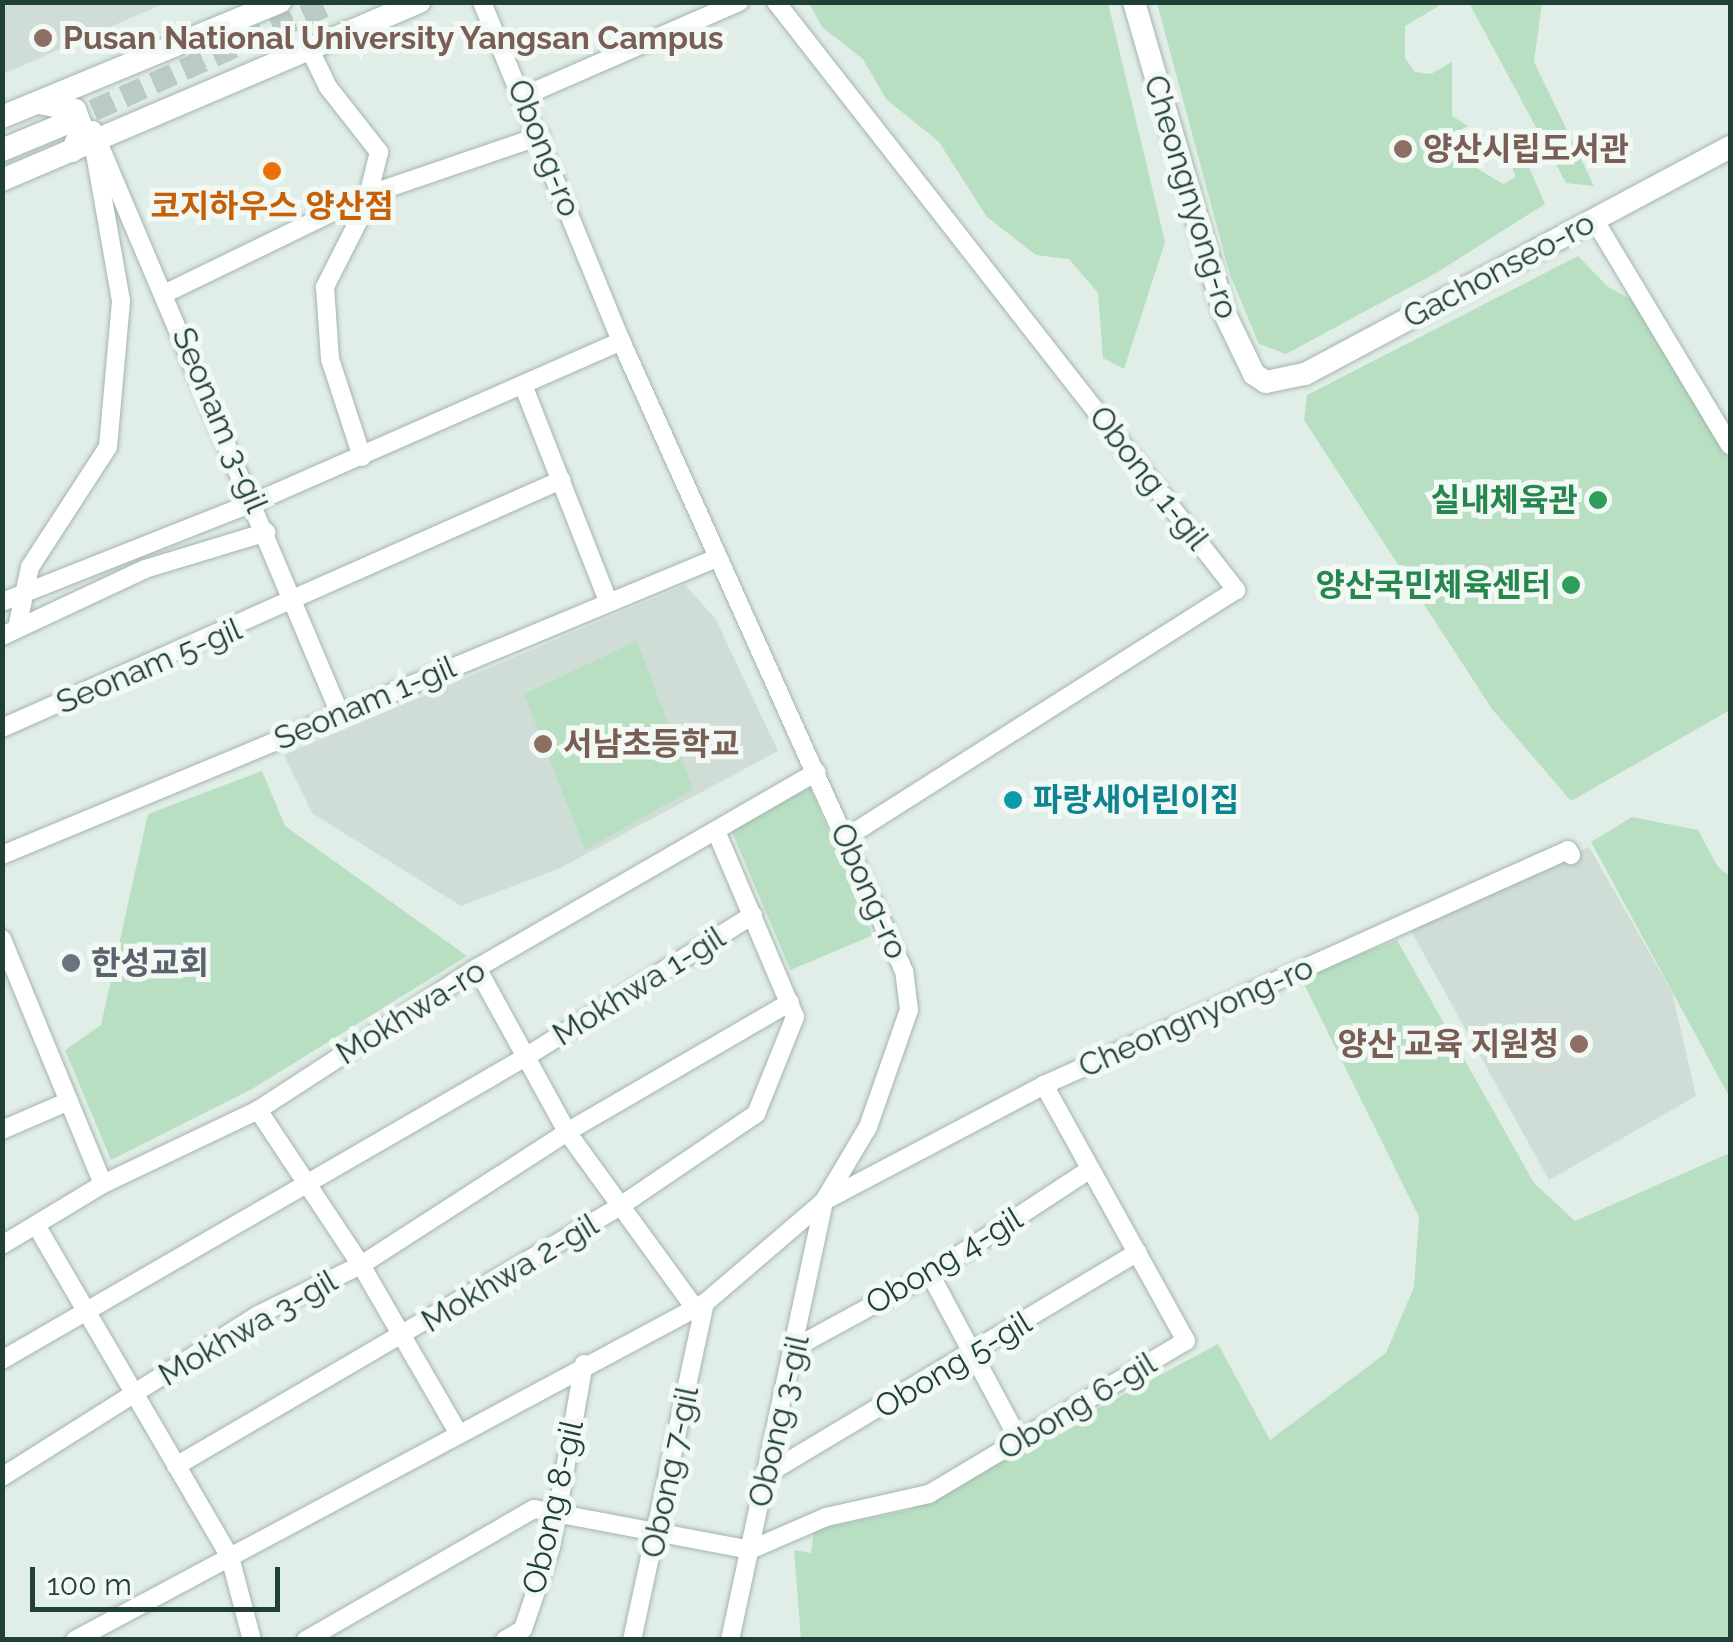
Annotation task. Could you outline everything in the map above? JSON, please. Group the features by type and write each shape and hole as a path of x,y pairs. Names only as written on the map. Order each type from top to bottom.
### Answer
{"street":[{"path":"2,117 280,2"},
{"path":"2,180 310,50 396,8 420,2"},
{"name":"Obong-ro","path":"75,1640 584,1364 700,1306 824,1201 868,1127 909,1010 904,971 621,341 524,96 482,2"},
{"path":"524,96 739,2"},
{"name":"Obong 1-gil","path":"776,2 1236,590 845,838"},
{"name":"Cheongnyong-ro","path":"1134,2 1224,312 1254,374 1266,382"},
{"path":"310,50 328,87 379,152 370,194 325,287 330,359 362,456"},
{"path":"75,87 114,232 122,301 108,447 58,518 11,599 10,632 145,569 267,532"},
{"path":"37,103 74,110 90,141"},
{"path":"2,150 62,125"},
{"path":"166,293 370,194 540,136"},
{"name":"Seonam 3-gil","path":"90,141 166,293 340,714"},
{"name":"Gachonseo-ro","path":"1266,382 1280,384 1305,374 1730,147"},
{"path":"1594,220 1730,445"},
{"path":"11,599 255,502 621,341"},
{"path":"524,386 608,601"},
{"path":"295,603 561,480"},
{"name":"Seonam 1-gil","path":"2,855 717,558"},
{"name":"Seonam 5-gil","path":"2,728 295,603"},
{"name":"Mokhwa-ro","path":"2,1245 103,1184 258,1110 477,968 716,834 816,772"},
{"name":"Mokhwa 1-gil","path":"716,834 790,1002"},
{"name":"Cheongnyong-ro","path":"824,1201 1044,1085 1568,850 1571,855"},
{"name":"Mokhwa 1-gil","path":"524,1058 753,915"},
{"path":"2,939 103,1184"},
{"name":"Mokhwa 2-gil","path":"477,968 566,1132 619,1207 700,1306"},
{"path":"361,1265 566,1132 790,1002 795,1017 756,1114 619,1207"},
{"path":"2,1360 524,1058"},
{"name":"Obong 6-gil","path":"750,1550 826,1518 928,1494 1186,1342 1044,1085"},
{"path":"2,1130 69,1101"},
{"name":"Mokhwa 3-gil","path":"258,1110 361,1265 459,1434"},
{"name":"Obong 4-gil","path":"796,1348 930,1274 1089,1170"},
{"name":"Obong 3-gil","path":"730,1640 796,1348 824,1201"},
{"name":"Mokhwa 2-gil","path":"402,1338 619,1207"},
{"path":"36,1225 230,1556 252,1640"},
{"name":"Obong 5-gil","path":"767,1474 1138,1252"},
{"name":"Mokhwa 3-gil","path":"2,1477 258,1316 361,1265"},
{"path":"930,1274 1019,1440"},
{"name":"Obong 7-gil","path":"632,1640 659,1532 700,1306"},
{"path":"176,1466 402,1338"},
{"name":"Obong 8-gil","path":"505,1640 523,1629 551,1547 553,1513 584,1364"},
{"path":"306,1640 534,1509 750,1550"}],"shaded area":[{"name":"Pusan National University Yangsan Campus","path":"3,2 165,2 165,3 3,74"},
{"name":"서남초등학교","path":"685,585 715,618 778,751 560,868 461,906 312,813 284,755"},
{"name":"양산 교육 지원청","path":"1589,847 1672,992 1696,1096 1549,1180 1410,929"}],"green space":[{"path":"809,3 1108,3 1165,242 1124,369 1103,358 1098,293 1069,259 1036,255 987,217 939,142 886,99 863,59 822,27"},
{"path":"1157,3 1444,3 1405,26 1405,58 1415,72 1431,74 1452,62 1452,116 1468,126 1451,135 1450,152 1503,184 1516,177 1511,164 1525,158 1545,204 1436,273 1286,354 1259,344 1230,275"},
{"path":"1469,3 1542,3 1534,62 1594,186 1566,183"},
{"name":"양산국민체육센터","path":"1578,256 1608,287 1638,303 1730,460 1730,710 1571,801 1492,709 1304,420 1307,395"},
{"path":"637,641 693,789 585,850 524,694"},
{"path":"262,771 285,826 467,956 252,1089 111,1160 65,1050 101,1025 148,814"},
{"path":"810,788 873,935 791,970 728,823"},
{"path":"1632,817 1698,830 1718,867 1730,876 1730,1098 1591,842"},
{"path":"1397,940 1534,1183 1575,1221 1730,1153 1730,1639 801,1639 794,1550 811,1553 814,1530 909,1510 1218,1344 1270,1440 1386,1353 1414,1287 1419,1217 1301,978"}],"tunnel":[{"path":"63,124 334,2"}],"place":[{"name":"Pusan National University Yangsan Campus","path":"43,38"},
{"name":"양산시립도서관","path":"1403,149"},
{"name":"코지하우스 양산점","path":"272,171"},
{"name":"실내체육관","path":"1598,500"},
{"name":"양산국민체육센터","path":"1571,585"},
{"name":"서남초등학교","path":"543,744"},
{"name":"파랑새어린이집","path":"1013,800"},
{"name":"한성교회","path":"71,963"},
{"name":"양산 교육 지원청","path":"1579,1044"}]}
